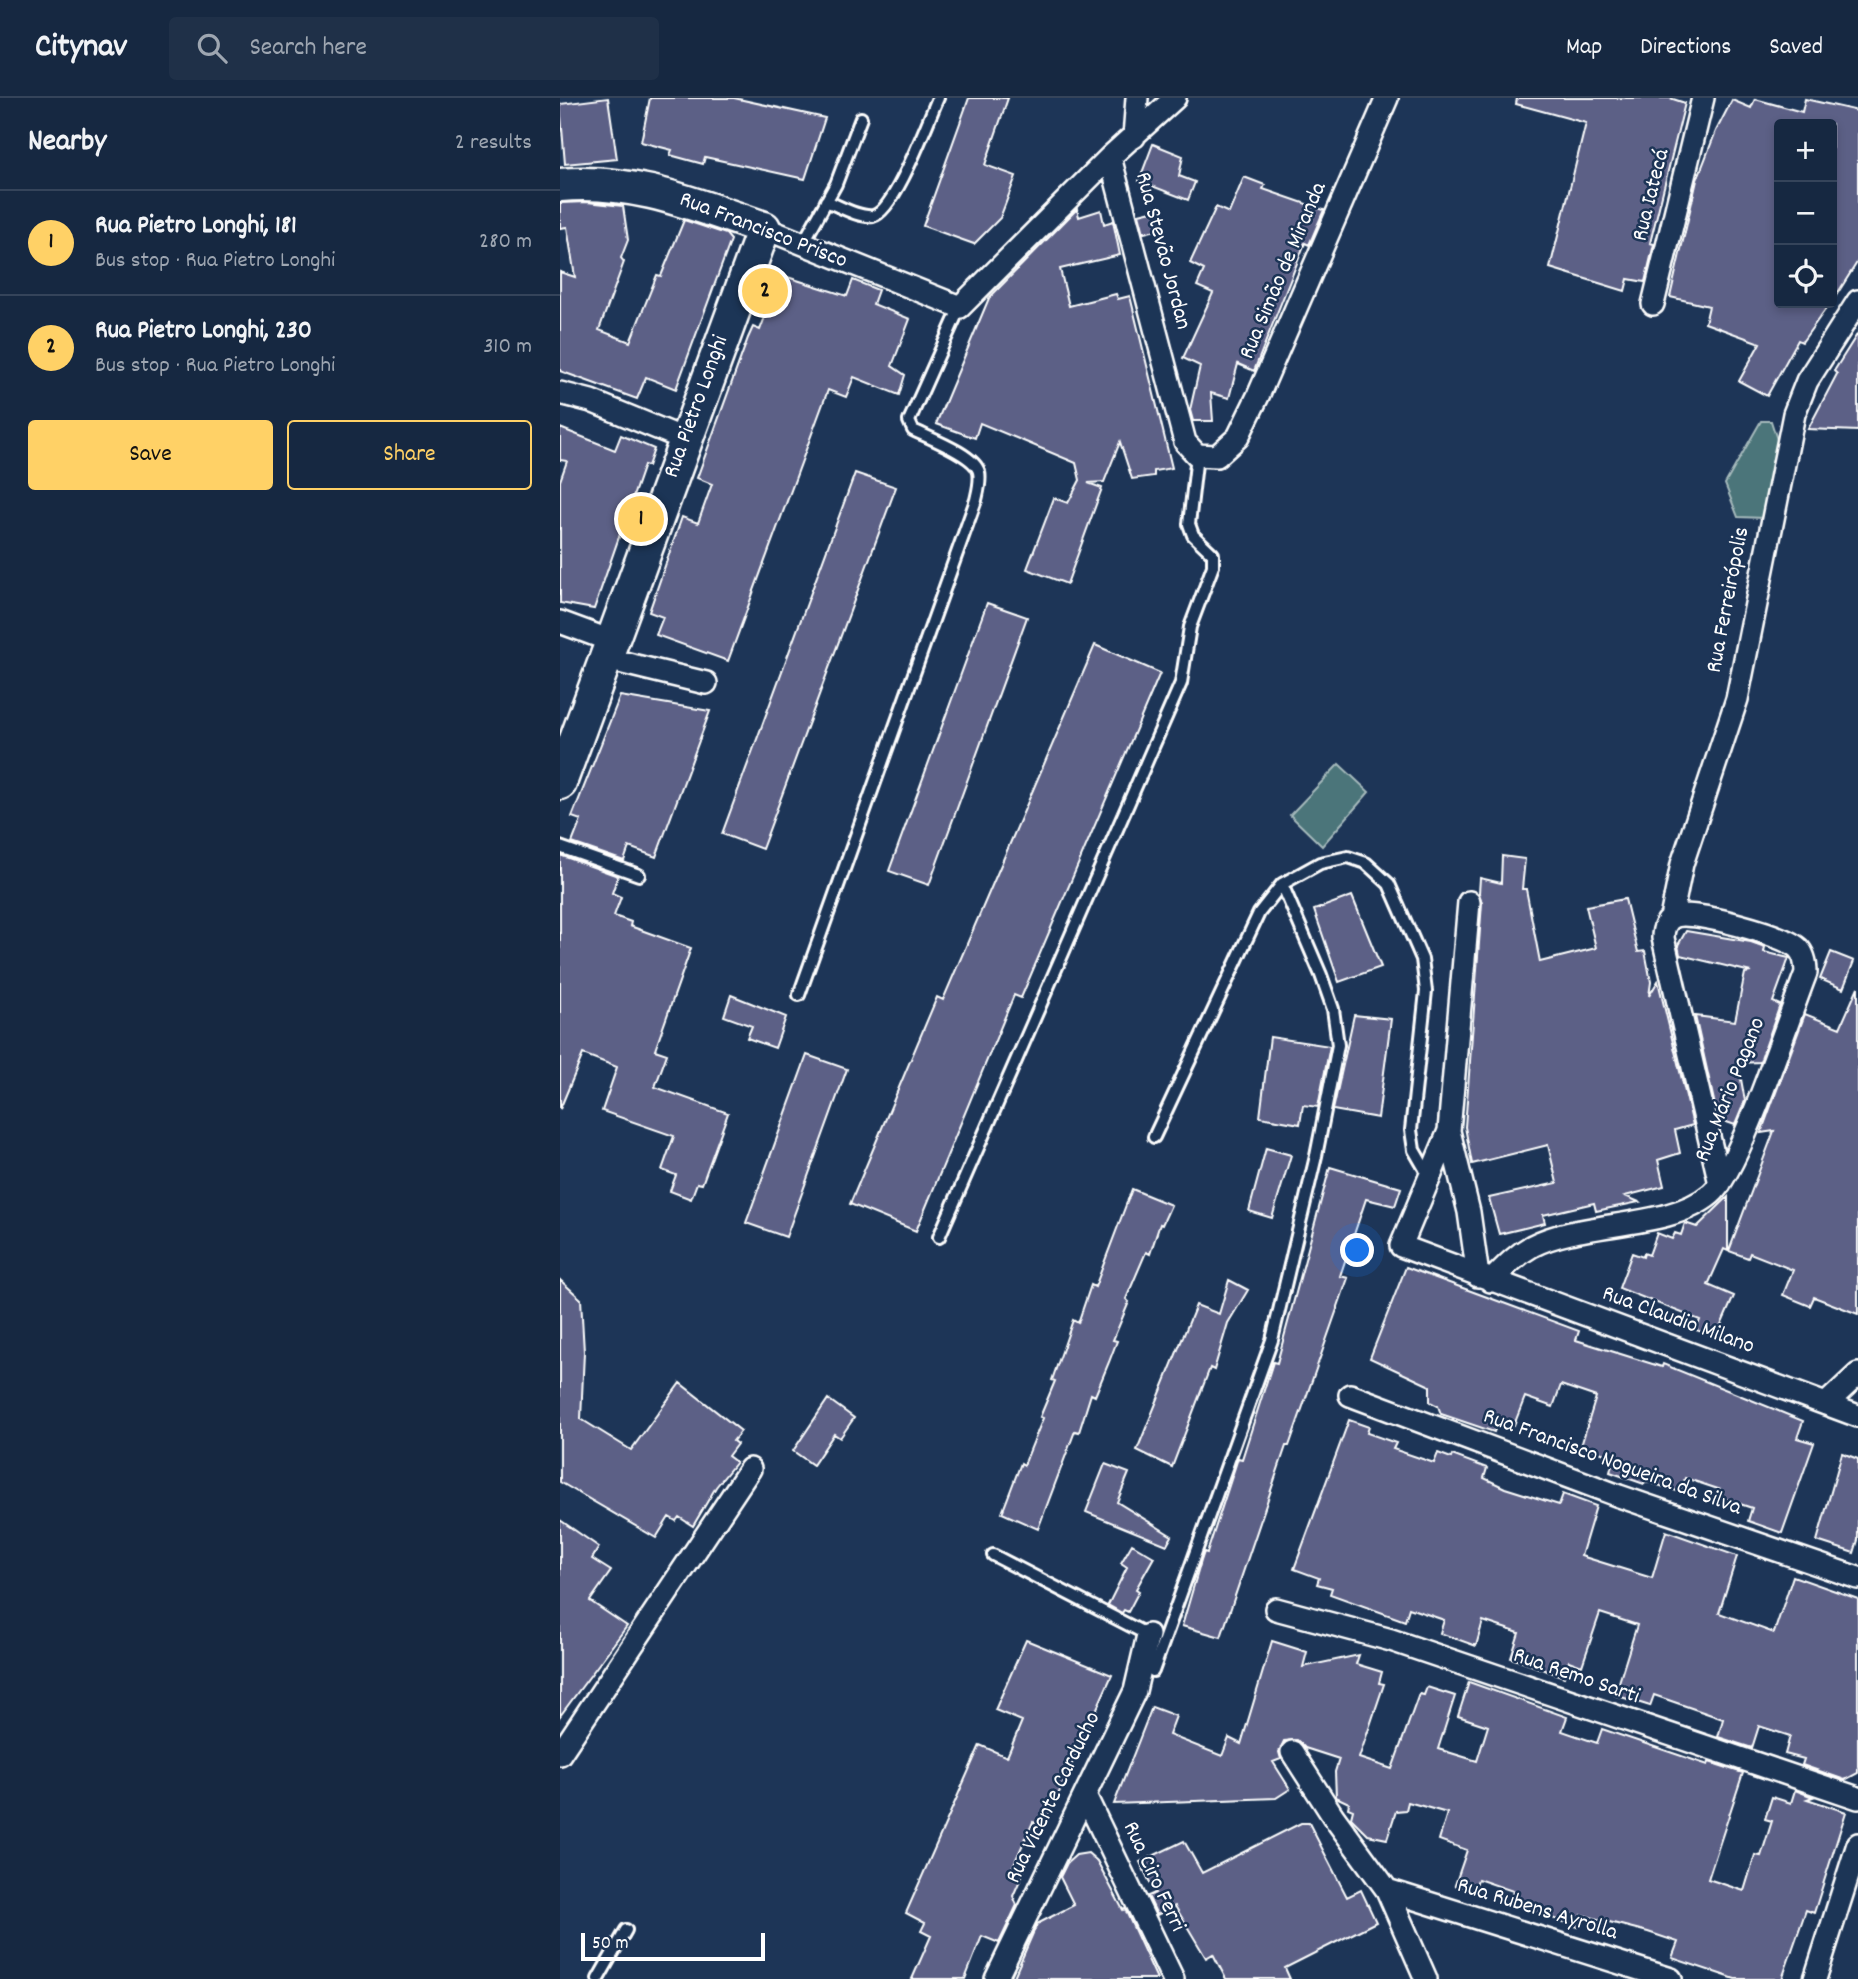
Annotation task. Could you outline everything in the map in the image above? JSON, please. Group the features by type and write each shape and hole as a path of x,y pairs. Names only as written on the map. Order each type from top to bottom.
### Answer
{"street":[{"path":"1134,136 1138,98"},
{"path":"1110,157 1175,98"},
{"name":"Rua Simão de Miranda","path":"1207,456 1238,438 1387,98"},
{"name":"Rua Iatecá","path":"1653,304 1703,98"},
{"name":"Rua Stevão Jordan","path":"1110,157 1185,442 1207,456"},
{"name":"Rua Stevão Jordan","path":"960,307 1110,157"},
{"name":"Rua Francisco Prisco","path":"560,185 623,184 661,193 764,228 960,307"},
{"name":"Rua Pietro Longhi","path":"560,783 611,651 684,439 764,228"},
{"name":"Rua Ferreirópolis","path":"1720,1184 1662,938 1669,921 1682,864 1737,699 1794,414 1807,381 1858,301"},
{"path":"560,393 591,401 684,439"},
{"path":"560,622 611,651 706,683"},
{"name":"Rua Claudio Milano","path":"1469,902 1449,1131 1401,1247 1858,1416"},
{"name":"Rua Mário Pagano","path":"1485,1279 1534,1245 1572,1233 1675,1212 1712,1194 1720,1184 1748,1124 1806,973 1806,961 1799,949 1784,940 1698,916 1669,921"},
{"name":"Rua Claudio Milano","path":"1449,1131 1485,1279"},
{"path":"1826,1404 1858,1374"},
{"name":"Rua Francisco Nogueira da Silva","path":"1350,1395 1619,1496 1858,1578"},
{"path":"560,1754 750,1469"},
{"name":"Rua Remo Sarti","path":"1276,1609 1391,1640 1858,1798"},
{"name":"Rua Vicente Carducho","path":"996,1979 1135,1691 1148,1635"},
{"path":"1292,1752 1333,1816 1350,1835 1387,1890 1426,1979"},
{"name":"Rua Ciro Ferri","path":"1086,1797 1173,1979"},
{"path":"1815,1979 1858,1844"},
{"name":"Rua Rubens Ayrolla","path":"1387,1890 1671,1979"}],"lane":[{"path":"826,201 859,214 873,216 885,208 899,186 938,98"},
{"path":"802,245 848,158 861,118"},
{"name":"Rua Stevão Jordan","path":"799,995 935,618 980,481 979,468 969,458 912,430 909,421 960,307"},
{"path":"939,1237 1181,683 1190,627 1213,566 1213,554 1193,535 1189,524 1207,456"},
{"path":"560,847 639,875"},
{"path":"1154,1138 1259,913 1282,884 1320,863 1348,857 1366,863 1389,884 1422,959 1426,990 1411,1130 1414,1150 1430,1178"},
{"path":"1153,1671 1272,1340 1316,1156 1338,1045 1333,1009 1282,884"},
{"path":"993,1555 1148,1635"},
{"path":"598,1979 626,1930"}],"green space":[{"path":"1761,421 1771,421 1779,446 1765,518 1738,517 1725,484"},
{"path":"1339,764 1369,792 1322,846 1290,815"}],"building":[{"path":"608,98 617,159 565,164 560,104"},
{"path":"650,98 734,98 825,118 805,179 705,157 703,164 670,155 672,150 641,142"},
{"path":"969,98 1008,98 985,165 1016,176 1000,218 974,244 923,226"},
{"path":"1517,98 1670,98 1685,103 1650,243 1654,244 1645,282 1628,279 1625,291 1550,268 1586,123 1516,104"},
{"path":"1755,99 1802,112 1805,99 1858,111 1858,261 1837,294 1837,119 1774,119 1774,308 1826,308 1802,342 1798,340 1767,396 1739,381 1760,343 1705,323 1709,306 1670,297 1697,180 1716,131 1732,100 1751,108"},
{"path":"1153,144 1183,156 1179,176 1195,182 1188,200 1139,181"},
{"path":"1244,177 1265,185 1263,189 1324,210 1309,245 1305,243 1254,371 1238,364 1229,398 1211,393 1213,421 1193,421 1190,410 1200,366 1183,358 1213,293 1197,286 1204,270 1190,263 1216,207 1229,213"},
{"path":"587,202 623,206 628,240 621,258 624,262 599,330 630,342 657,275 661,276 684,220 726,234 731,240 676,389 646,377 637,399 560,371 560,272 575,277 567,227 560,228 560,203"},
{"path":"1077,209 1079,217 1101,210 1104,224 1113,221 1120,255 1060,269 1069,306 1116,294 1118,299 1130,296 1172,468 1154,471 1154,476 1132,479 1120,442 1104,482 1088,483 1102,488 1067,584 1027,569 1054,498 1068,503 1080,480 1076,463 980,423 975,438 936,424 989,298"},
{"path":"1160,209 1164,228 1144,233 1139,214"},
{"path":"781,275 847,296 853,280 878,290 873,304 910,319 892,366 905,375 899,395 854,377 846,397 828,390 728,661 656,635 663,617 649,612 682,517 698,523 712,484 697,478 748,338 753,327 760,330"},
{"path":"1858,333 1858,431 1808,429 1837,374 1834,371"},
{"path":"560,428 615,450 621,435 654,449 648,466 644,465 594,609 560,603 560,481 567,461 560,460"},
{"path":"855,473 896,487 762,849 722,834"},
{"path":"987,603 1027,617 929,885 889,871"},
{"path":"1095,645 1160,673 1021,998 1014,995 916,1231 850,1204 937,997 943,1000"},
{"path":"620,696 710,711 656,857 629,847 624,861 572,843 581,820 572,817"},
{"path":"560,855 618,876 612,893 621,897 614,916 631,922 630,926 691,948 655,1050 667,1054 655,1087 728,1113 702,1184 697,1183 691,1199 670,1191 676,1175 662,1170 674,1136 602,1111 617,1067 583,1054 560,1109"},
{"path":"1502,856 1525,859 1522,889 1526,889 1540,962 1596,948 1586,906 1625,899 1638,952 1645,951 1651,982 1649,996 1658,981 1693,1125 1675,1130 1680,1153 1658,1160 1664,1186 1625,1196 1639,1202 1596,1211 1594,1203 1543,1215 1545,1223 1499,1234 1489,1198 1557,1183 1548,1145 1472,1164 1465,1127 1482,903 1479,893 1480,878 1501,883"},
{"path":"1352,896 1381,967 1339,982 1314,910"},
{"path":"1686,931 1751,942 1765,947 1764,952 1789,958 1773,1002 1780,1005 1760,1062 1738,1063 1745,1101 1735,1125 1718,1119 1695,1016 1735,1021 1745,973 1751,972 1680,955 1678,945"},
{"path":"1831,952 1854,961 1843,989 1820,979"},
{"path":"1858,987 1858,1314 1814,1297 1810,1306 1783,1295 1793,1270 1750,1253 1748,1258 1729,1251 1774,1131 1761,1133 1805,1014 1840,1028"},
{"path":"731,995 786,1017 775,1048 747,1038 752,1026 724,1016"},
{"path":"1354,1015 1391,1019 1378,1118 1333,1110"},
{"path":"1270,1037 1330,1046 1318,1107 1303,1105 1300,1124 1260,1117"},
{"path":"807,1055 847,1069 786,1237 746,1223"},
{"path":"1266,1148 1291,1155 1272,1218 1249,1211"},
{"path":"1330,1167 1401,1188 1395,1206 1366,1199 1340,1276 1348,1278 1289,1446 1286,1446 1221,1637 1182,1626 1204,1552 1207,1553 1238,1458 1242,1459 1273,1362 1277,1363"},
{"path":"1132,1189 1171,1205 1162,1225 1160,1224 1150,1254 1146,1252 1126,1299 1129,1302 1113,1340 1117,1341 1109,1362 1095,1396 1091,1394 1079,1432 1075,1431 1038,1529 1002,1513 1021,1463 1024,1465 1043,1418 1040,1417 1055,1381 1052,1380 1073,1320 1078,1323 1091,1285 1095,1287"},
{"path":"1728,1197 1728,1251 1724,1249 1708,1285 1734,1296 1716,1337 1696,1330 1700,1320 1619,1288 1632,1253 1643,1257 1644,1253 1649,1255 1657,1233 1672,1239 1675,1233 1681,1235 1685,1223 1697,1227"},
{"path":"1406,1267 1579,1331 1576,1340 1662,1367 1663,1364 1803,1421 1797,1438 1814,1443 1782,1533 1748,1521 1752,1508 1719,1497 1721,1490 1685,1478 1680,1492 1645,1481 1644,1484 1610,1472 1614,1457 1581,1446 1596,1397 1561,1385 1553,1407 1525,1397 1514,1425 1499,1418 1494,1432 1441,1414 1438,1406 1430,1402 1430,1386 1370,1358"},
{"path":"560,1280 581,1299 584,1352 581,1419 631,1450 680,1383 741,1431 733,1441 737,1444 728,1456 736,1462 716,1487 693,1526 679,1517 676,1521 669,1517 656,1538 560,1482"},
{"path":"1229,1280 1248,1290 1228,1323 1214,1370 1210,1368 1172,1467 1137,1450 1196,1305 1219,1314"},
{"path":"828,1399 854,1418 840,1438 834,1434 813,1465 793,1451"},
{"path":"1349,1420 1369,1427 1367,1433 1396,1443 1393,1449 1434,1463 1438,1453 1451,1458 1452,1455 1487,1468 1484,1478 1505,1488 1559,1505 1563,1494 1596,1506 1581,1556 1652,1578 1666,1531 1737,1556 1719,1613 1774,1633 1793,1576 1858,1599 1858,1773 1845,1780 1802,1765 1804,1759 1785,1754 1790,1736 1759,1726 1752,1748 1718,1737 1723,1719 1654,1695 1650,1706 1615,1695 1637,1625 1600,1613 1582,1666 1569,1661 1564,1677 1511,1658 1519,1633 1483,1621 1476,1646 1440,1633 1444,1620 1409,1608 1405,1621 1330,1594 1332,1588 1317,1584 1319,1578 1294,1569"},
{"path":"1842,1453 1858,1459 1858,1540 1854,1553 1817,1541"},
{"path":"1105,1464 1129,1473 1117,1502 1172,1536 1167,1545 1086,1512"},
{"path":"560,1520 599,1547 592,1559 611,1571 590,1601 627,1626 560,1716"},
{"path":"1132,1544 1154,1557 1136,1589 1139,1591 1128,1612 1124,1610 1122,1613 1108,1605 1127,1567 1121,1563"},
{"path":"1026,1640 1112,1675 1044,1826 1033,1822 1013,1866 1024,1871 1013,1896 1017,1905 999,1943 982,1936 965,1979 912,1979 931,1936 921,1931 925,1923 906,1913 980,1745 1007,1757 1022,1721 995,1710"},
{"path":"1272,1641 1307,1652 1303,1667 1359,1655 1356,1664 1382,1672 1379,1683 1384,1684 1359,1758 1392,1769 1419,1694 1424,1695 1427,1687 1455,1696 1438,1749 1477,1761 1488,1726 1458,1716 1469,1682 1567,1717 1562,1731 1597,1743 1602,1729 1708,1765 1709,1762 1743,1773 1708,1879 1744,1891 1755,1855 1761,1856 1772,1821 1765,1819 1772,1797 1791,1803 1795,1790 1813,1797 1807,1799 1846,1812 1814,1913 1806,1910 1782,1979 1735,1979 1672,1958 1678,1942 1582,1915 1578,1927 1509,1903 1513,1891 1478,1879 1474,1891 1455,1885 1467,1850 1439,1840 1447,1813 1408,1802 1406,1810 1396,1811 1387,1839 1368,1835 1351,1818 1353,1810 1348,1808 1349,1803 1336,1797 1335,1772 1339,1759 1305,1748 1297,1740 1284,1741 1279,1752 1281,1759 1273,1762 1290,1789 1276,1798 1114,1804 1152,1707 1176,1716 1169,1735 1222,1756 1229,1738 1241,1744"},
{"path":"1301,1823 1309,1823 1347,1897 1361,1890 1376,1922 1285,1968 1290,1979 1226,1979 1213,1954 1206,1958 1175,1906 1157,1915 1148,1896 1155,1893 1140,1862 1184,1841 1202,1873"},
{"path":"1088,1853 1097,1861 1123,1910 1125,1909 1157,1979 1013,1979 1037,1924 1074,1905 1060,1877 1067,1863 1076,1855"}],"place":[{"name":"Rua Pietro Longhi, 230","path":"765,291"},
{"name":"Rua Pietro Longhi, 181","path":"641,519"}]}
